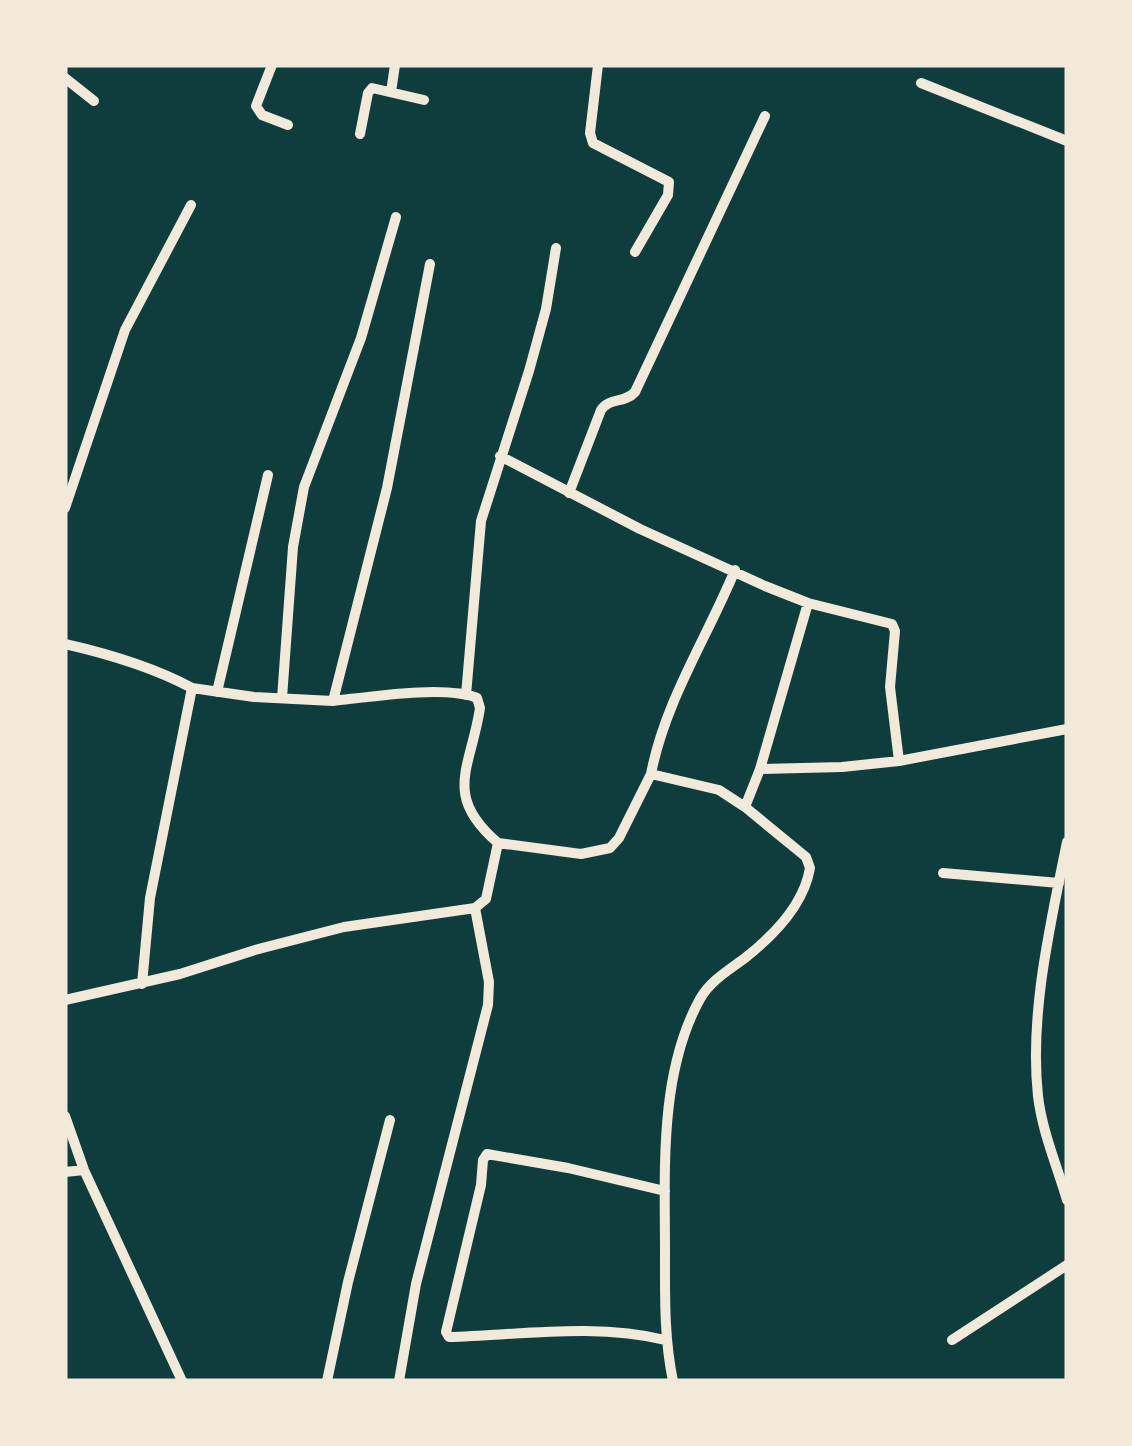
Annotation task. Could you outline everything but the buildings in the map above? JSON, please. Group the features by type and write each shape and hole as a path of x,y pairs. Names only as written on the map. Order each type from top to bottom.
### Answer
{"street":[{"path":"272,65 256,106 262,116 288,124"},
{"path":"390,92 395,65"},
{"path":"598,65 590,133 593,143 669,182 668,195 635,252"},
{"path":"65,78 94,101"},
{"path":"921,83 1067,141"},
{"path":"360,134 370,90 424,100"},
{"path":"569,492 601,410 609,402 626,400 634,392 765,116"},
{"path":"65,508 125,330 191,204"},
{"path":"282,698 293,547 304,487 361,338 396,217"},
{"path":"466,694 481,521 546,308 556,248"},
{"path":"333,701 387,488 430,264"},
{"path":"500,456 640,529 808,603 893,626 890,687 899,761"},
{"path":"217,692 268,475"},
{"path":"65,644 170,676 192,688 217,692 333,701 413,694 466,694 477,698 480,708 463,795 478,823 498,842 581,854 610,848 619,838 651,774 686,675 735,570"},
{"path":"745,806 760,769 808,603"},
{"path":"142,984 150,898 192,688"},
{"path":"760,769 899,761 1067,728"},
{"path":"651,774 708,786 745,806 806,857 809,874 801,893 773,933 710,985 700,999 677,1059 664,1191 666,1340 673,1381"},
{"path":"65,1000 142,984 344,927 476,908 486,899 498,842"},
{"path":"1067,842 1044,969 1037,1041 1038,1094 1067,1200"},
{"path":"943,873 1059,884"},
{"path":"398,1381 416,1284 488,1005 489,982 476,908"},
{"path":"65,1116 84,1170 182,1381"},
{"path":"327,1381 390,1120"},
{"path":"664,1191 487,1154 482,1160 481,1185 446,1332 449,1337 610,1332 666,1340"},
{"path":"65,1172 84,1170"},
{"path":"952,1340 1067,1266"}]}
